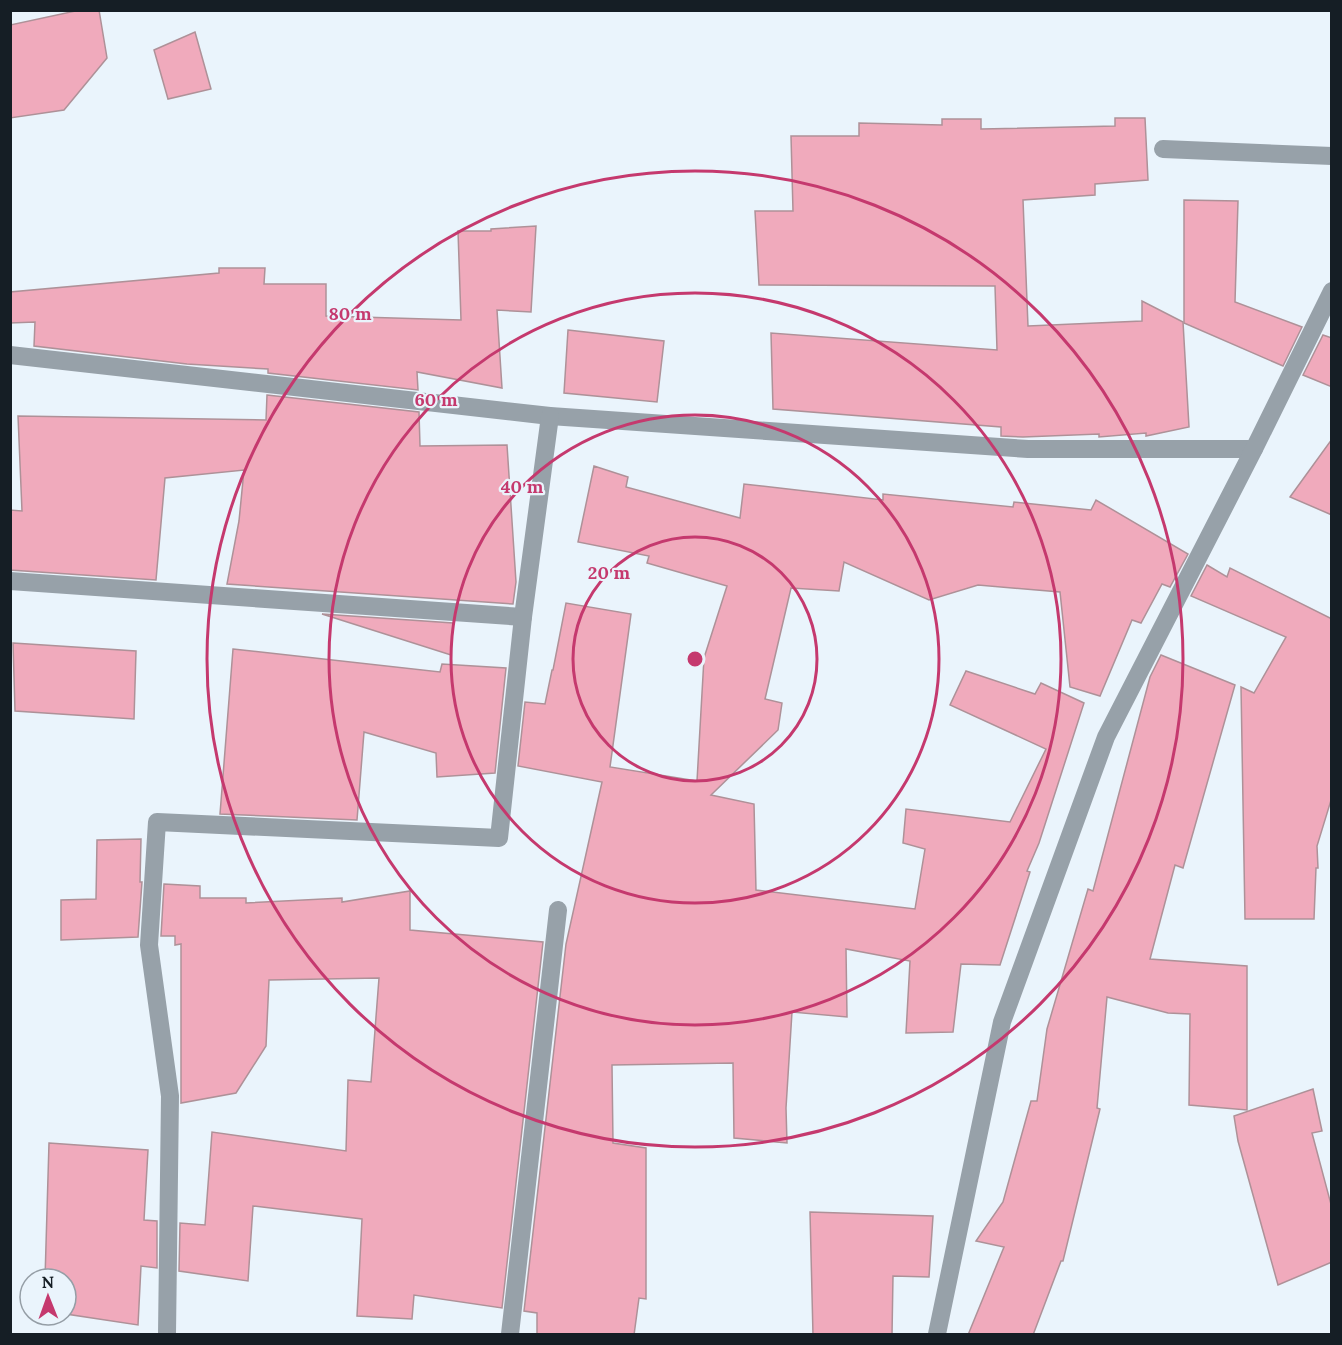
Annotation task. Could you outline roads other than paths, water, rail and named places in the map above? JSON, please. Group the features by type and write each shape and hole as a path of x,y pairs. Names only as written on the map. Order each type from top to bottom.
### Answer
{"street":[{"path":"1163,148 1332,156"},
{"path":"937,1335 1002,1022 1106,737 1254,449 1332,291"},
{"path":"10,355 550,416 1028,449 1254,449"},
{"path":"167,1335 170,1096 149,945 157,822 499,838 550,416"},
{"path":"10,581 524,617"},
{"path":"510,1335 558,910"}]}
